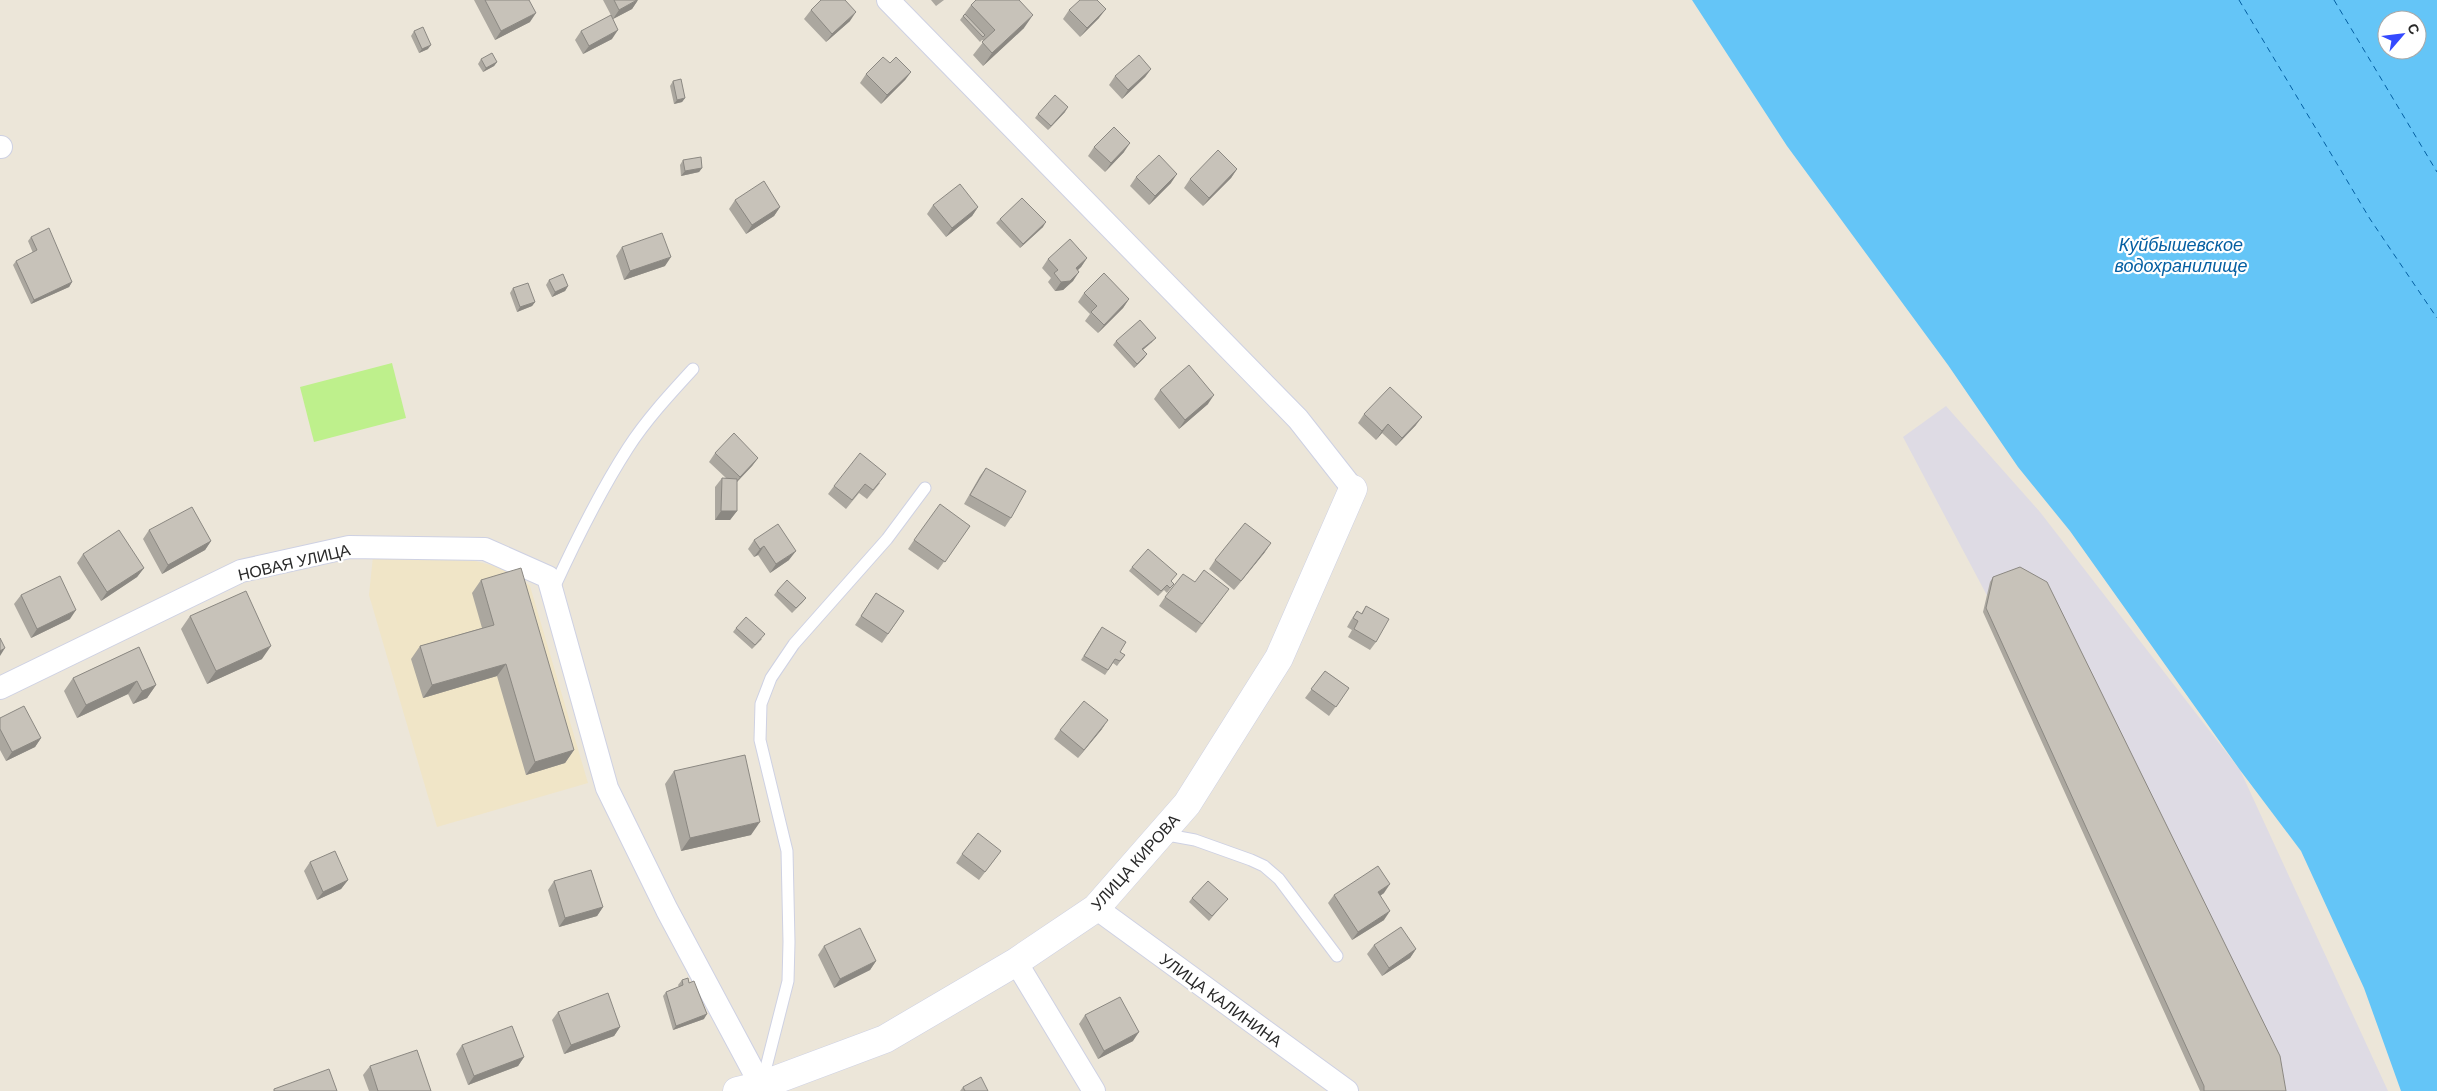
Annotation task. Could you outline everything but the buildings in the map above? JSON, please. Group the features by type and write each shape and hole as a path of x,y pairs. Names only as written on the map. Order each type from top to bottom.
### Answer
{"street":[{"path":"888,0 1298,419 1353,489"},
{"name":"УЛИЦА КИРОВА","path":"754,1089 885,1039 1016,962 1096,908 1187,804 1279,658 1353,489"},
{"name":"НОВАЯ УЛИЦА","path":"0,688 241,571 349,548 485,549 550,585"},
{"path":"550,585 607,788 754,1089"},
{"name":"УЛИЦА КАЛИНИНА","path":"1096,908 1347,1091"},
{"path":"1016,962 1094,1091"}],"lane":[{"path":"550,585 628,448 662,403 693,369"},
{"path":"754,1089 788,981 789,942 787,851 760,740 761,704 771,678 794,644 887,539 925,488"},
{"path":"1160,834 1195,840 1264,866 1279,879 1337,956"}],"shaded area":[{"path":"1946,406 2040,512 2240,770 2388,1091 2208,1091 1992,605 1903,437"},
{"path":"373,556 475,561 510,570 530,586 588,783 437,827 369,595"}],"green space":[{"path":"392,363 406,418 314,442 300,387"}],"water":[{"name":"Куйбышевское водохранилище","path":"1692,0 2437,0 2437,1091 2401,1091 2364,988 2301,851 2240,770 2070,531 2018,467 1948,365 1787,146"}],"ferry route":[{"path":"2239,0 2370,219 2437,318"},
{"path":"2334,0 2437,172"}]}
